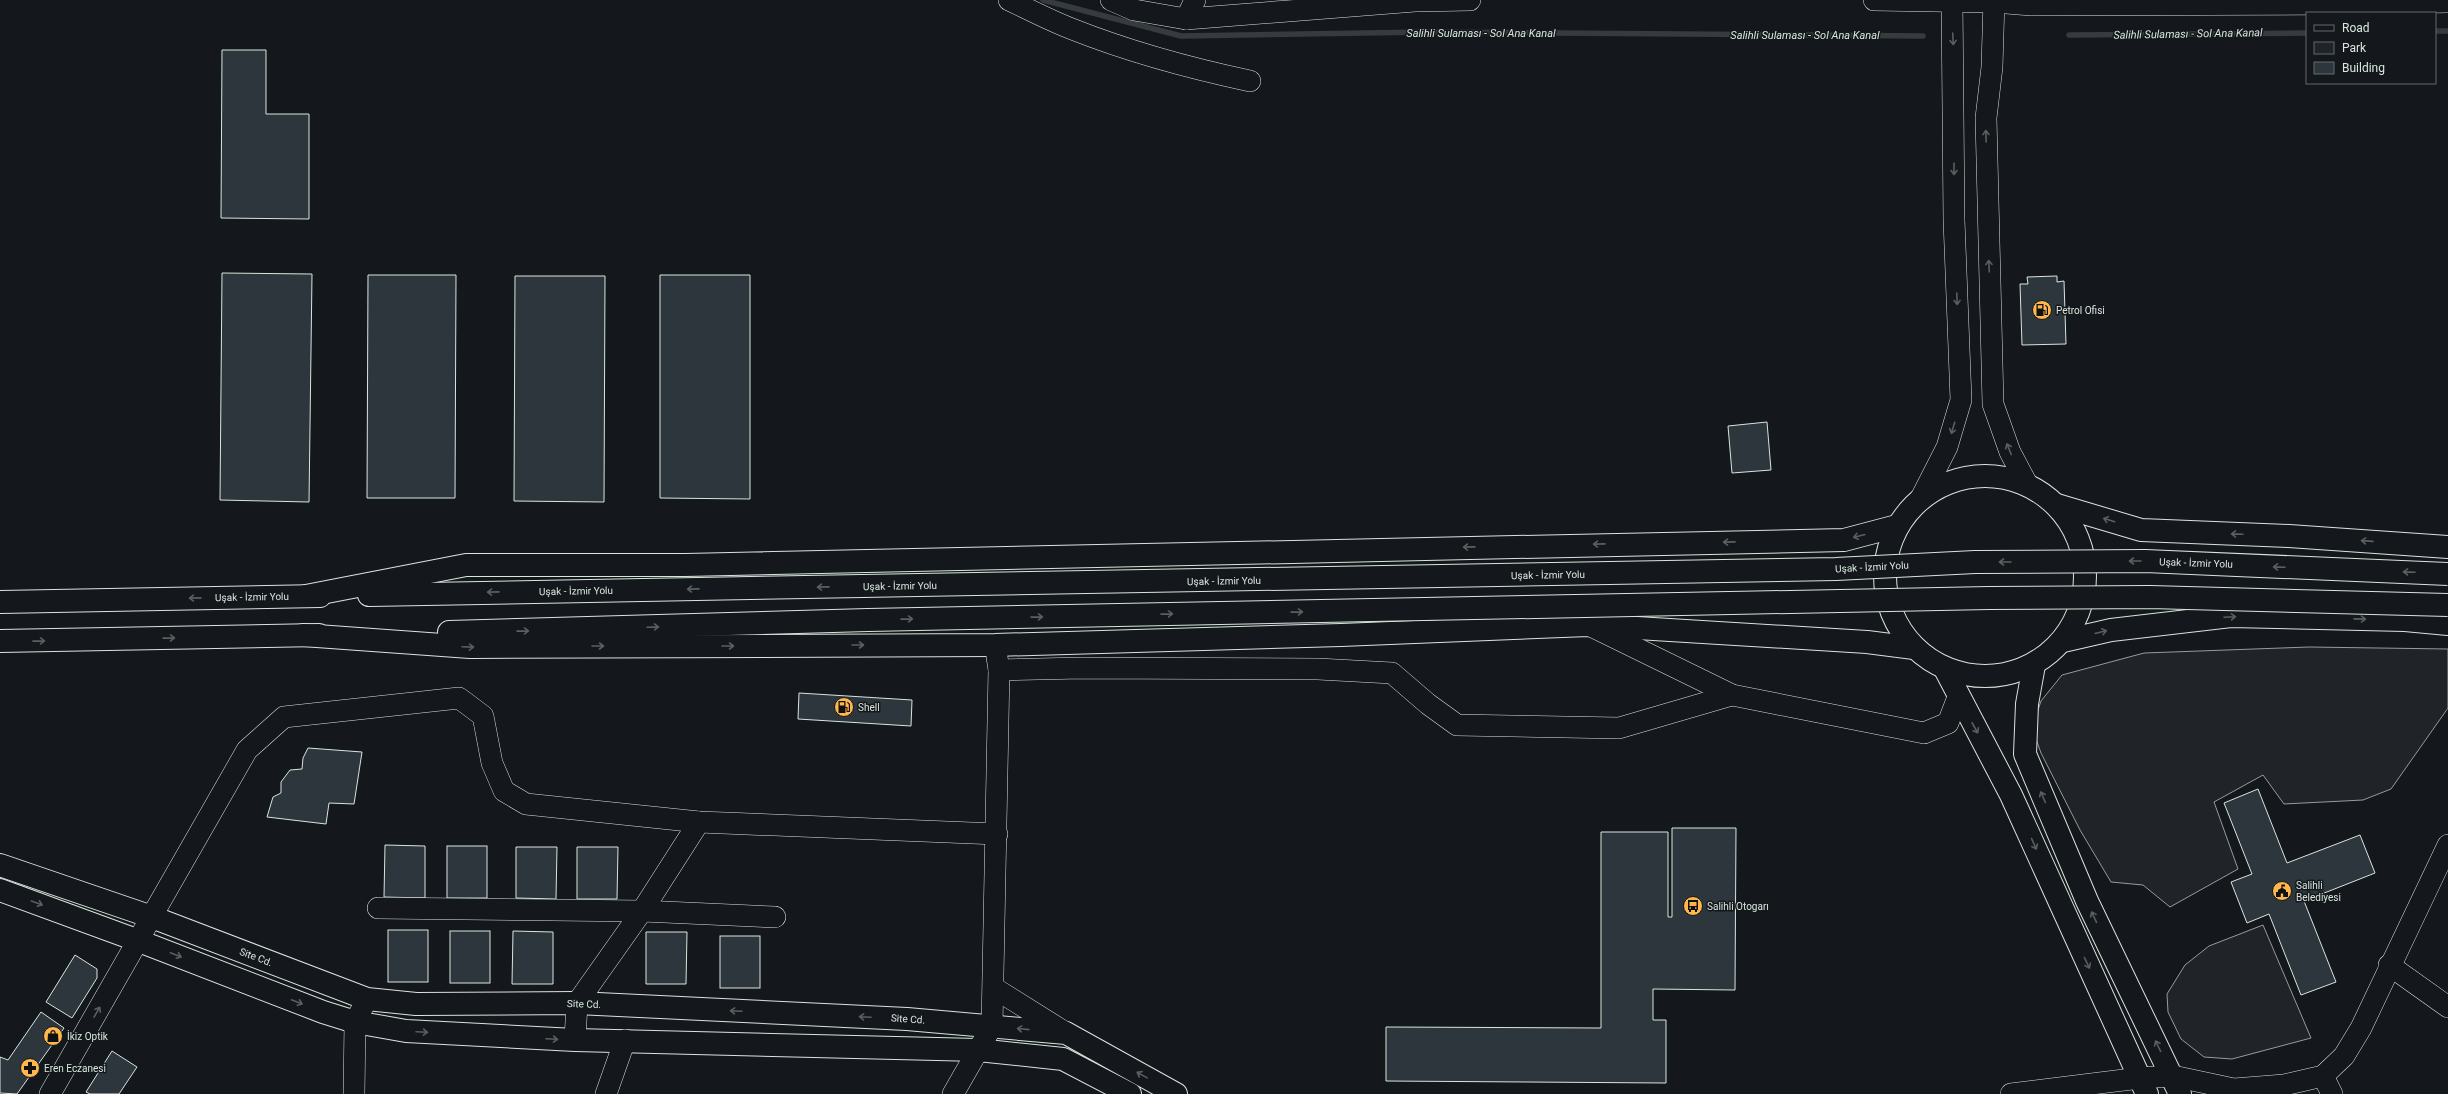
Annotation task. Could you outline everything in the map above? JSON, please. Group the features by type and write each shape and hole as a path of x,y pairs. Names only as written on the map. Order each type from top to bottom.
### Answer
{"main road":[{"path":"2057,505 2078,536 2087,572 2082,609 2063,641 2034,665 2005,676 1974,677 1945,669 1914,648 1894,621 1885,590 1886,557 1897,526 1921,498 1953,480 1990,475 2026,484 2057,505 2141,530 2289,536 2448,547"},
{"path":"306,596 466,565 685,565 1837,540 1897,526"},
{"name":"Uşak - İzmir Yolu","path":"0,602 862,586 1343,579 1836,569 1975,562 2145,561 2448,574"},
{"path":"0,642 868,620 1989,598 2150,597 2448,605"},
{"path":"2063,641 2111,630 2231,616 2405,620 2448,624"},
{"path":"304,635 470,647 995,645 1340,635 1588,625 1859,642 1914,648"},
{"path":"2034,665 2027,704 2025,754 2087,901 2176,1085"},
{"path":"1945,669 1958,697 2011,795 2143,1086"},
{"name":"Site Cd.","path":"0,865 152,917 366,999 416,1004 577,1003 907,1019 1066,1033 1176,1094"},
{"path":"0,890 139,941 323,1012 355,1022 406,1031 575,1040 625,1040 978,1050 1063,1059 1126,1093"}],"street":[{"path":"1009,0 1071,29 1124,48 1173,64 1250,81"},
{"path":"1111,0 1134,10 1186,18 1415,0 1470,0"},
{"path":"1186,18 1195,0"},
{"path":"1874,0 1994,1 2030,5 2448,2"},
{"path":"1921,498 1947,447 1961,400 1954,220 1952,0"},
{"path":"1994,1 1992,67 1986,118 1993,404 2010,452 2026,484"},
{"path":"1588,625 1732,696 1924,733 1948,724 1958,697"},
{"path":"953,1094 992,1026 994,988 999,670 995,645"},
{"path":"999,670 1081,668 1310,669 1392,673 1428,704 1458,725 1619,728 1732,696"},
{"path":"50,1094 247,750 284,717 459,698 484,716 492,763 504,791 526,804 699,822 997,834"},
{"path":"575,1040 577,1003 642,911 699,822"},
{"path":"2012,1094 2176,1085 2234,1089 2284,1085 2328,1085 2360,1028 2448,845"},
{"path":"378,908 642,911 775,917"},
{"path":"2389,965 2448,1007"},
{"path":"994,988 1066,1033"},
{"path":"354,1094 355,1022 366,999"},
{"path":"606,1094 625,1040"}],"green space":[{"path":"2309,647 2448,649 2448,708 2391,789 2363,800 2284,804 2263,775 2214,802 2238,869 2170,907 2143,885 2111,882 2080,830 2041,753 2032,728 2041,701 2062,675 2144,653"},
{"path":"2263,925 2311,1038 2232,1059 2204,1057 2181,1039 2168,1012 2167,994 2185,965 2209,946"}],"building":[{"path":"222,50 266,50 266,114 309,114 309,219 221,218"},
{"path":"222,273 312,274 309,502 220,500"},
{"path":"368,275 456,275 455,498 367,498"},
{"path":"660,275 750,275 750,499 660,498"},
{"path":"515,276 605,276 604,502 514,501"},
{"path":"2057,276 2057,282 2064,281 2066,344 2022,345 2020,284 2028,284 2027,277"},
{"path":"1767,422 1771,470 1732,473 1728,426"},
{"path":"799,693 912,700 911,726 798,719"},
{"path":"308,748 362,752 354,804 329,803 326,824 267,817 273,797 281,793 281,782 290,770 302,769 303,758"},
{"name":"Salihli Belediyesi","path":"2258,789 2287,863 2360,835 2375,873 2304,901 2336,982 2301,995 2269,914 2247,923 2231,882 2252,874 2224,803"},
{"path":"1672,828 1736,828 1735,990 1653,989 1653,1020 1666,1020 1666,1083 1386,1081 1386,1027 1601,1028 1601,832 1668,832 1668,917 1672,917"},
{"path":"385,845 425,846 425,898 384,897"},
{"path":"447,846 487,846 487,898 447,898"},
{"path":"516,847 557,847 556,899 516,898"},
{"path":"577,847 618,847 617,899 577,899"},
{"path":"388,930 428,930 428,982 388,982"},
{"path":"450,931 490,931 490,983 450,983"},
{"path":"513,931 553,932 553,984 512,984"},
{"path":"646,932 687,932 686,984 646,984"},
{"path":"720,936 760,936 760,988 720,988"},
{"path":"75,955 97,969 97,978 72,1018 46,1002"},
{"path":"41,1012 64,1028 17,1094 0,1093 0,1057 8,1060"},
{"path":"112,1051 137,1067 119,1094 90,1094 86,1092"}],"waterway":[{"name":"Salihli Sulaması - Sol Ana Kanal","path":"1043,0 1181,36 1427,32 1923,36"},
{"name":"Salihli Sulaması - Sol Ana Kanal","path":"2436,31 2448,31"},
{"name":"Salihli Sulaması - Sol Ana Kanal","path":"2069,35 2306,33"}],"place":[{"name":"Petrol Ofisi","path":"2042,310"},
{"name":"Shell","path":"844,707"},
{"name":"Salihli Belediyesi","path":"2282,891"},
{"name":"Salihli Otogarı","path":"1693,906"},
{"name":"İkiz Optik","path":"53,1036"},
{"name":"Eren Eczanesi","path":"30,1068"}]}
